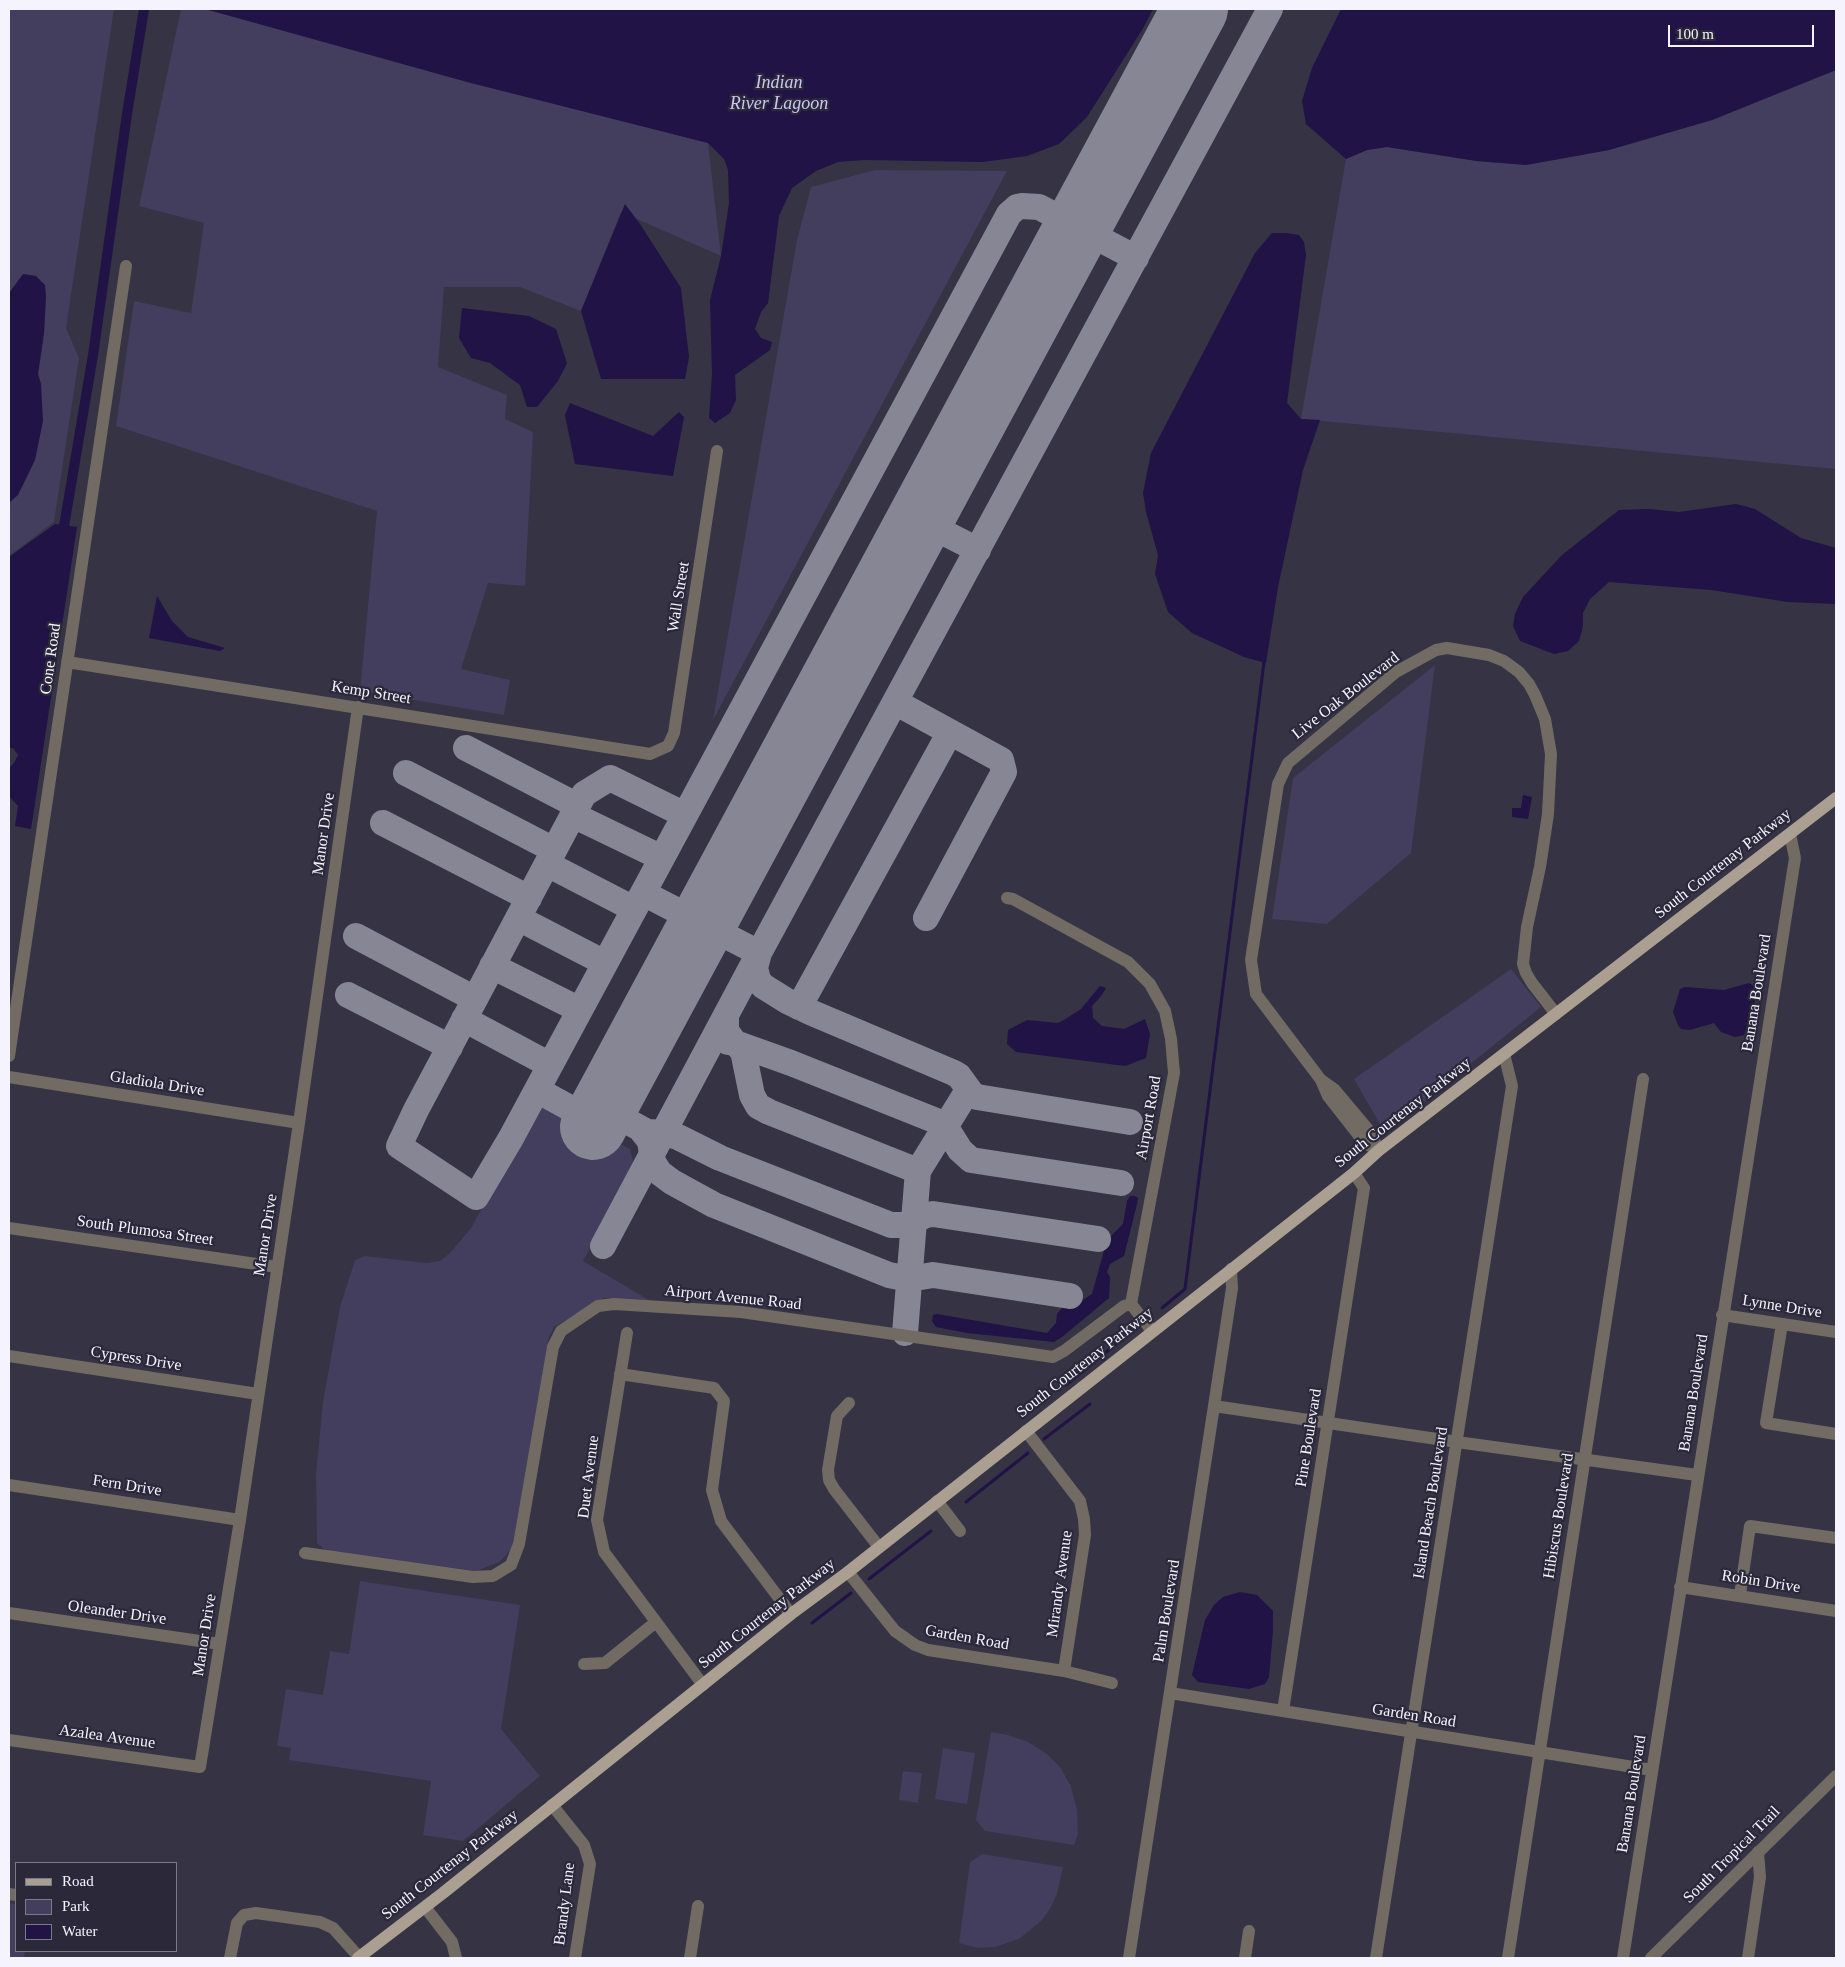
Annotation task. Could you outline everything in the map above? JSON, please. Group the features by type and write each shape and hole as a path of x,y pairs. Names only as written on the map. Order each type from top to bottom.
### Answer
{"main road":[{"name":"South Courtenay Parkway","path":"358,1958 791,1614 848,1572 1354,1173 1378,1151 1836,798"}],"street":[{"name":"Cone Road","path":"9,1056 126,266"},
{"name":"Wall Street","path":"668,746 674,733 717,451"},
{"name":"Live Oak Boulevard","path":"1378,1151 1372,1134 1335,1090 1321,1080 1256,994 1252,968 1252,952 1278,784 1288,763 1396,672 1436,650 1447,648 1489,655 1504,661 1519,672 1528,684 1545,719 1550,754 1548,814 1540,867 1527,927 1523,964 1529,978 1556,1014"},
{"name":"Kemp Street","path":"67,662 650,754 668,746"},
{"name":"Manor Drive","path":"200,1767 240,1520 358,708"},
{"name":"Banana Boulevard","path":"1623,1958 1722,1315 1795,858 1790,834"},
{"name":"Airport Road","path":"1007,898 1013,899 1128,962 1150,984 1165,1011 1171,1040 1174,1073 1131,1304"},
{"name":"Island Beach Boulevard","path":"1376,1958 1512,1086 1504,1054"},
{"name":"Gladiola Drive","path":"9,1077 299,1123"},
{"name":"Hibiscus Boulevard","path":"1508,1958 1538,1752 1643,1079"},
{"name":"Pine Boulevard","path":"1283,1711 1364,1188 1354,1173"},
{"name":"South Plumosa Street","path":"9,1228 277,1266"},
{"name":"Palm Boulevard","path":"1129,1958 1232,1288 1231,1269"},
{"name":"Airport Avenue Road","path":"305,1552 473,1577 493,1576 511,1565 519,1544 553,1346 561,1331 598,1306 614,1304 740,1312 1052,1357 1064,1352 1124,1306 1131,1304"},
{"path":"1131,1304 1152,1331"},
{"name":"Lynne Drive","path":"1722,1315 1836,1332"},
{"path":"1782,1324 1766,1422 1836,1434"},
{"name":"Duet Avenue","path":"627,1332 597,1520 604,1552 703,1685"},
{"name":"Cypress Drive","path":"9,1356 258,1394"},
{"path":"620,1374 714,1388 724,1401 712,1490 720,1521 791,1614"},
{"path":"849,1403 836,1416 828,1470 829,1480 879,1547"},
{"path":"1214,1406 1697,1475"},
{"name":"Mirandy Avenue","path":"1026,1430 1080,1501 1084,1519 1085,1535 1064,1671"},
{"name":"Fern Drive","path":"9,1485 240,1520"},
{"path":"937,1501 960,1531"},
{"path":"1740,1595 1750,1526 1836,1538"},
{"name":"Garden Road","path":"848,1572 895,1631 915,1645 928,1650 1064,1671 1112,1683"},
{"name":"Robin Drive","path":"1680,1587 1836,1611"},
{"name":"Oleander Drive","path":"9,1613 220,1644"},
{"path":"584,1664 605,1663 656,1622"},
{"name":"Garden Road","path":"1170,1693 1652,1770"},
{"name":"Azalea Avenue","path":"9,1740 200,1767"},
{"name":"South Tropical Trail","path":"1651,1958 1836,1776"},
{"name":"Brandy Lane","path":"552,1805 584,1846 590,1864 575,1958"},
{"path":"1748,1958 1760,1877 1758,1852"},
{"path":"425,1906 452,1942 456,1958"},
{"path":"690,1958 698,1906"},
{"path":"230,1958 237,1923 244,1915 256,1913 320,1922 333,1928 358,1958"},
{"path":"1245,1958 1249,1930"}],"green space":[{"path":"9,9 114,9 66,328 79,358 54,522 9,556"},
{"path":"181,9 205,9 708,143 721,256 621,212 581,311 520,287 444,287 438,367 507,395 505,419 533,432 525,586 488,583 461,669 510,680 504,715 360,691 377,511 116,426 134,301 191,313 204,223 139,206"},
{"path":"1836,70 1836,469 1301,419 1346,159 1367,150 1387,147 1477,161 1526,165 1609,150 1712,120"},
{"path":"875,170 1007,171 713,720 797,240 811,187"},
{"path":"1435,665 1411,853 1327,924 1272,919 1293,778"},
{"path":"1511,969 1541,1007 1385,1133 1354,1079"},
{"path":"543,1108 551,1108 630,1149 635,1168 583,1261 649,1300 604,1298 554,1327 549,1337 512,1549 499,1562 477,1571 326,1551 317,1543 316,1474 323,1402 340,1307 355,1260 365,1256 427,1263 440,1261 450,1253 471,1228 537,1111"},
{"path":"360,1581 520,1605 501,1729 540,1776 463,1841 423,1835 431,1781 289,1760 291,1748 277,1746 286,1689 323,1695 330,1651 349,1654"},
{"path":"991,1732 1008,1735 1028,1742 1047,1754 1061,1768 1071,1787 1077,1810 1078,1834 1074,1845 985,1831 976,1820"},
{"path":"943,1748 975,1753 967,1804 935,1799"},
{"path":"903,1771 922,1773 918,1803 899,1800"},
{"path":"982,1854 1063,1867 1057,1894 1050,1909 1041,1921 1019,1939 995,1947 978,1948 959,1943 970,1862"},
{"path":"9,1903 15,1904 15,1952 25,1952 24,1958 9,1958"}],"water":[{"name":"Indian River Lagoon","path":"205,9 1153,9 1142,30 1087,117 1059,144 1027,156 983,162 864,160 838,162 816,171 792,188 779,216 768,303 761,312 755,329 761,338 772,342 770,350 735,375 736,400 730,413 715,423 709,418 712,374 710,300 721,256 729,203 728,170 724,159 708,143 467,82"},
{"path":"1341,9 1836,9 1836,70 1712,120 1609,150 1526,165 1477,161 1387,147 1367,150 1346,159 1306,124 1302,101 1312,68"},
{"path":"625,204 681,288 689,357 685,379 601,379 581,311"},
{"path":"1272,233 1299,235 1304,242 1306,255 1287,403 1301,419 1320,420 1303,470 1278,587 1266,663 1244,657 1192,633 1168,612 1155,574 1158,555 1146,512 1143,493 1151,453 1255,253"},
{"path":"23,274 36,276 45,285 44,334 38,374 41,384 43,421 35,460 18,495 9,503 9,293"},
{"path":"462,308 529,316 556,329 567,363 558,381 537,407 527,407 520,385 490,363 471,358 459,338"},
{"path":"570,403 653,436 679,412 684,417 673,476 575,464 565,415"},
{"path":"1736,504 1755,509 1801,538 1836,548 1836,604 1788,602 1711,590 1609,582 1590,599 1583,613 1583,626 1579,641 1568,651 1554,654 1520,641 1513,626 1515,614 1523,597 1562,555 1619,510 1649,509 1679,512"},
{"path":"55,524 77,527 31,829 15,826 18,806 9,796 9,768 18,755 14,749 9,747 9,557"},
{"path":"157,596 172,621 188,637 225,648 220,651 149,638"},
{"path":"1523,795 1532,797 1528,819 1512,817 1512,808 1521,808"},
{"path":"1749,983 1757,988 1754,1007 1744,1035 1735,1037 1721,1032 1714,1023 1690,1030 1681,1029 1678,1025 1673,1012 1680,989 1685,987 1724,990"},
{"path":"1100,986 1106,988 1092,1006 1093,1018 1102,1026 1124,1029 1145,1019 1150,1034 1146,1058 1125,1066 1016,1052 1007,1044 1008,1030 1027,1020 1058,1023 1081,1009"},
{"path":"1130,1196 1138,1198 1137,1204 1124,1256 1110,1264 1107,1272 1110,1277 1109,1298 1062,1337 1054,1342 967,1333 936,1327 932,1321 933,1315 937,1314 1047,1333 1056,1323 1057,1314 1062,1308 1071,1308 1092,1294 1107,1240 1123,1224 1127,1201"},
{"path":"1240,1592 1257,1595 1273,1611 1269,1677 1265,1684 1249,1689 1198,1682 1192,1675 1205,1620 1214,1605 1223,1597"}],"waterway":[{"path":"62,538 93,355 127,114 144,9"},
{"path":"1162,1308 1185,1289 1264,662"},
{"path":"1066,1385 1126,1336"},
{"path":"1044,1439 1090,1404"},
{"path":"966,1502 1028,1453"},
{"path":"869,1579 931,1531"},
{"path":"812,1623 851,1593"}],"taxiway":[{"path":"603,1246 759,953 1270,9"},
{"path":"685,815 610,778 584,794 416,1110 399,1146 476,1197 511,1138 1009,214 1017,207 1039,207 1136,258"},
{"path":"919,520 978,550"},
{"path":"895,702 1001,760 1004,772 926,918"},
{"path":"799,1007 950,732"},
{"path":"466,748 578,806"},
{"path":"406,773 554,850"},
{"path":"573,815 662,858"},
{"path":"383,823 529,898"},
{"path":"547,864 634,909"},
{"path":"643,893 759,953 755,968 758,980 763,986 787,1001 954,1073 959,1076 972,1094 977,1097 1130,1122"},
{"path":"518,918 605,963"},
{"path":"356,936 475,999"},
{"path":"492,966 580,1010"},
{"path":"348,995 450,1047"},
{"path":"726,1018 726,1031 735,1043 791,1063 939,1122 950,1134 960,1150 971,1160 1121,1183"},
{"path":"464,1019 550,1065"},
{"path":"728,1042 735,1043 743,1051 752,1095 758,1106 918,1171"},
{"path":"537,1090 568,1107 586,1110 599,1106 612,1090 612,1100 625,1120 658,1138"},
{"path":"905,1333 918,1171 968,1090"},
{"path":"642,1131 650,1141 653,1162 660,1173 672,1182 714,1205 889,1275 909,1279 933,1275 1070,1296"},
{"path":"649,1132 664,1133 678,1137 720,1158 891,1225 905,1225 926,1215 933,1214 1098,1239"}],"runway":[{"path":"593,1127 1195,9"}]}
